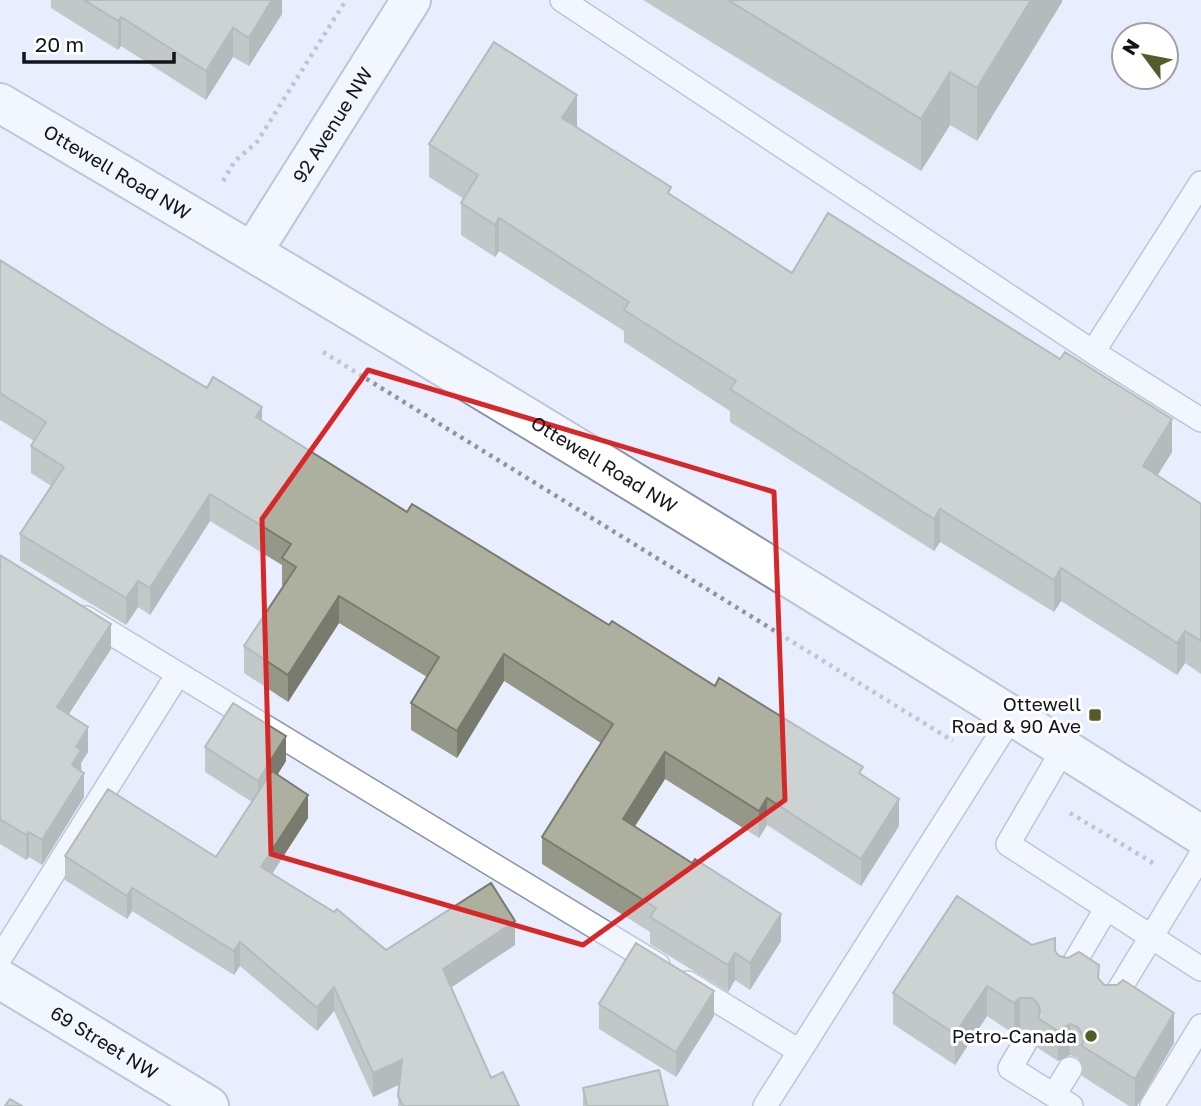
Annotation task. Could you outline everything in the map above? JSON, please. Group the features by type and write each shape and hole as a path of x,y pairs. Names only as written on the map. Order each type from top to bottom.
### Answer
{"street":[{"name":"92 Avenue NW","path":"253,251 411,0"},
{"name":"Ottewell Road NW","path":"0,103 253,251 1064,748 1201,835"},
{"name":"69 Street NW","path":"0,979 209,1106"}],"lane":[{"path":"562,0 1201,421"},
{"path":"1093,352 1201,183"},
{"path":"71,608 799,1051"},
{"path":"0,958 178,674"},
{"path":"765,1106 1012,716"},
{"path":"1064,748 1008,844 1201,970"},
{"path":"1111,1003 1201,855"},
{"path":"1067,975 1106,909"},
{"path":"1152,1106 1201,1026"},
{"path":"1026,1041 1010,1068 1063,1101 1070,1069"}],"path":[{"path":"235,161 257,142 346,0"},
{"path":"315,347 984,760"},
{"path":"1036,792 1184,883"}],"highlighted area":[{"path":"368,370 774,492 785,800 583,945 271,854 262,519"}],"building":[{"path":"84,0 272,0 249,38 233,28 206,71 121,17 118,21"},
{"path":"728,0 1031,0 977,88 950,72 921,119"},
{"path":"494,42 577,95 562,118 671,187 668,193 792,273 828,213 1060,359 1065,352 1172,419 1143,466 1201,504 1201,641 1185,631 1177,643 1061,568 1054,580 940,509 934,519 730,389 736,381 624,310 629,302 499,218 495,225 461,203 478,175 429,144"},
{"path":"0,260 207,388 213,377 262,407 256,417 407,512 412,504 609,625 612,621 715,686 719,678 863,767 859,773 899,799 861,859 767,798 759,811 665,752 623,819 692,863 695,859 781,914 750,963 735,953 728,965 650,917 656,908 542,837 613,724 504,654 457,731 411,703 439,657 339,596 288,675 244,646 296,567 282,558 291,544 210,494 150,588 138,581 126,598 20,534 64,467 31,446 46,422 0,393"},
{"path":"0,555 111,624 57,707 88,727 76,747 81,750 72,765 84,773 42,840 29,832 26,835 0,819"},
{"path":"233,703 286,736 258,781 205,747"},
{"path":"272,771 308,795 261,867 334,912 337,909 386,950 491,883 515,921 443,969 491,1078 503,1072 519,1106 403,1106 398,1096 402,1060 373,1073 334,987 317,1008 240,942 234,951 132,888 127,896 65,856 108,789 216,857"},
{"path":"957,896 1032,945 1055,938 1055,951 1059,956 1068,958 1079,952 1099,965 1098,978 1104,985 1117,985 1123,980 1174,1013 1135,1079 1082,1046 1084,1038 1078,1027 1070,1024 1058,1031 1038,1018 1038,1004 1032,998 1020,998 1014,1003 987,986 955,1034 893,993"},
{"path":"636,943 714,991 676,1052 599,1004"},
{"path":"659,1070 668,1106 587,1106 583,1088"},
{"path":"10,1099 22,1106 5,1106"}],"place":[{"name":"Ottewell Road & 90 Ave","path":"1095,715"},
{"name":"Petro-Canada","path":"1091,1036"}]}
